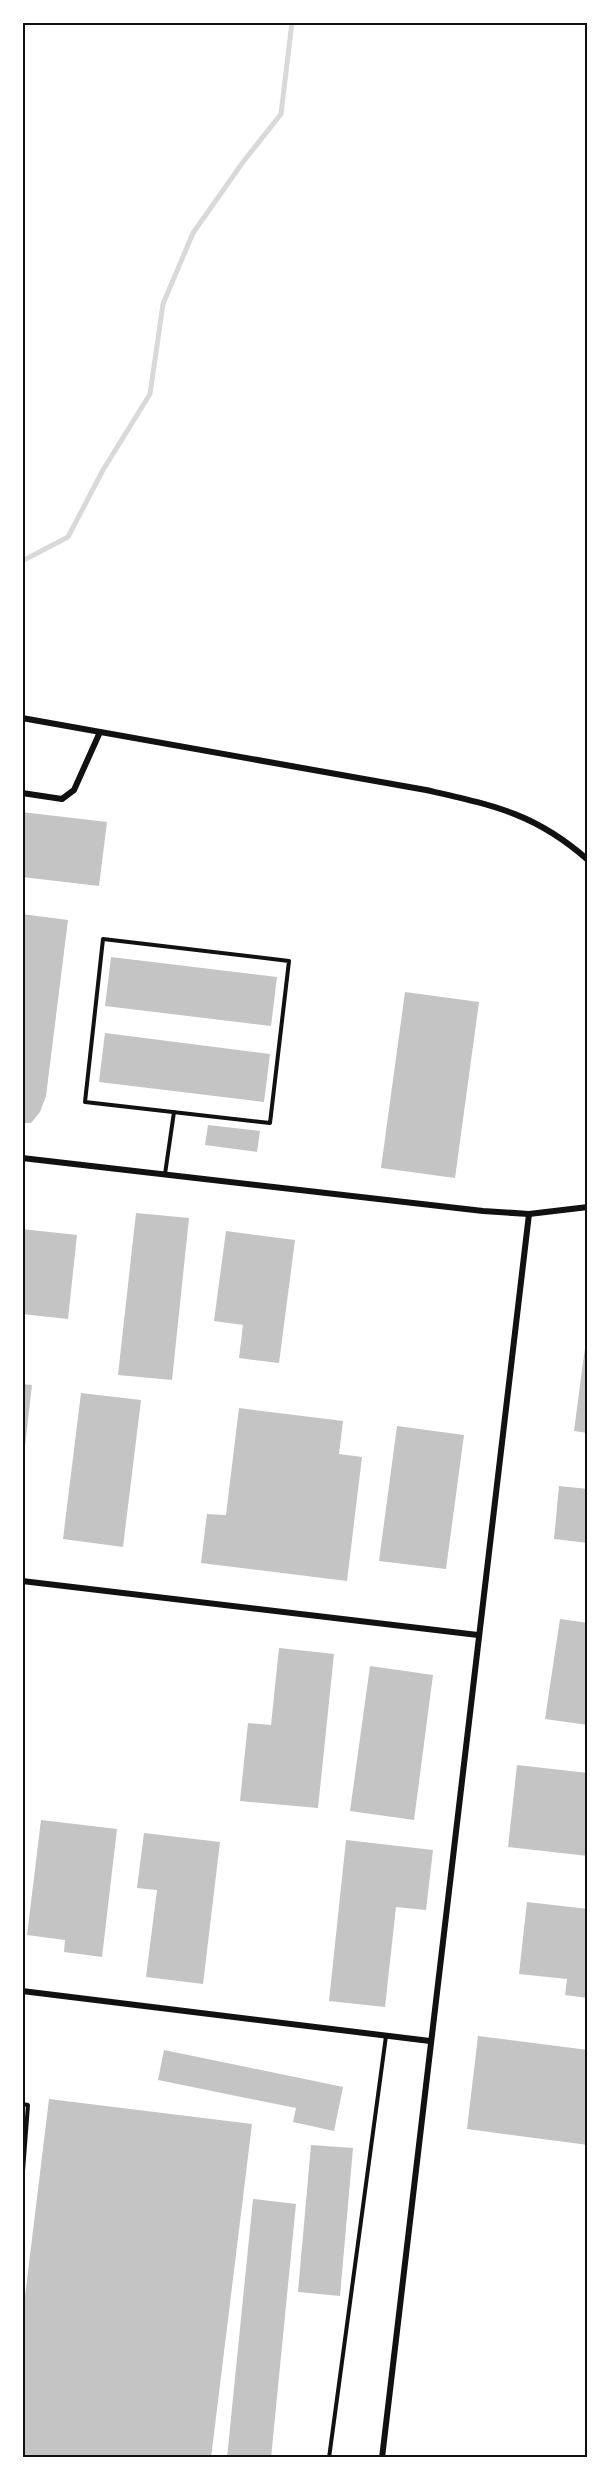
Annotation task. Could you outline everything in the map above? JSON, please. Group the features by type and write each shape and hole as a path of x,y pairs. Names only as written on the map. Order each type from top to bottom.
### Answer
{"street":[{"path":"22,718 426,790 485,803 528,818 568,843 588,860"},
{"path":"22,793 62,799 74,790 100,732"},
{"path":"22,1158 483,1211 529,1214 588,1208"},
{"path":"382,2457 529,1214"},
{"path":"22,1581 478,1635"},
{"path":"22,1991 430,2041"}],"lane":[{"path":"104,939 289,961 270,1123 174,1112 85,1102 104,939"},
{"path":"165,1174 174,1112"},
{"path":"329,2457 386,2036"},
{"path":"22,2104 28,2105 22,2184"}],"building":[{"path":"22,812 107,822 99,886 22,877"},
{"path":"22,914 68,920 46,1096 40,1112 31,1123 22,1123"},
{"path":"111,957 277,977 271,1026 105,1006"},
{"path":"405,992 479,1002 455,1178 381,1168"},
{"path":"105,1033 270,1054 264,1102 99,1082"},
{"path":"208,1125 260,1131 257,1152 205,1145"},
{"path":"136,1213 189,1218 172,1380 118,1375"},
{"path":"22,1229 77,1235 68,1319 22,1314"},
{"path":"226,1231 295,1240 279,1363 239,1358 243,1325 214,1321"},
{"path":"586,1340 588,1340 588,1433 574,1431"},
{"path":"22,1384 32,1385 24,1455 22,1455"},
{"path":"81,1393 141,1400 123,1547 63,1539"},
{"path":"239,1408 343,1421 339,1454 362,1457 347,1581 201,1563 207,1514 226,1515"},
{"path":"397,1426 464,1435 446,1569 379,1561"},
{"path":"559,1486 588,1489 588,1543 554,1539"},
{"path":"560,1619 588,1623 588,1725 545,1719"},
{"path":"279,1648 334,1654 318,1808 240,1801 248,1723 271,1725"},
{"path":"370,1666 433,1675 414,1820 350,1811"},
{"path":"517,1765 588,1773 588,1856 508,1847"},
{"path":"41,1820 117,1829 102,1957 64,1952 65,1940 27,1935"},
{"path":"144,1833 220,1842 203,1984 146,1977 157,1890 137,1888"},
{"path":"346,1840 433,1850 426,1910 396,1907 385,2007 329,2001"},
{"path":"527,1902 588,1909 588,1998 565,1995 567,1979 519,1974"},
{"path":"478,2036 588,2050 588,2145 467,2129"},
{"path":"164,2050 343,2087 334,2131 293,2122 296,2108 158,2080"},
{"path":"49,2099 252,2124 211,2458 22,2458 22,2321"},
{"path":"311,2145 353,2148 340,2296 298,2292"},
{"path":"253,2199 296,2204 271,2458 227,2458"}],"waterway":[{"path":"22,561 68,537 103,470 150,394 163,304 193,233 243,162 281,114 292,22"}]}
